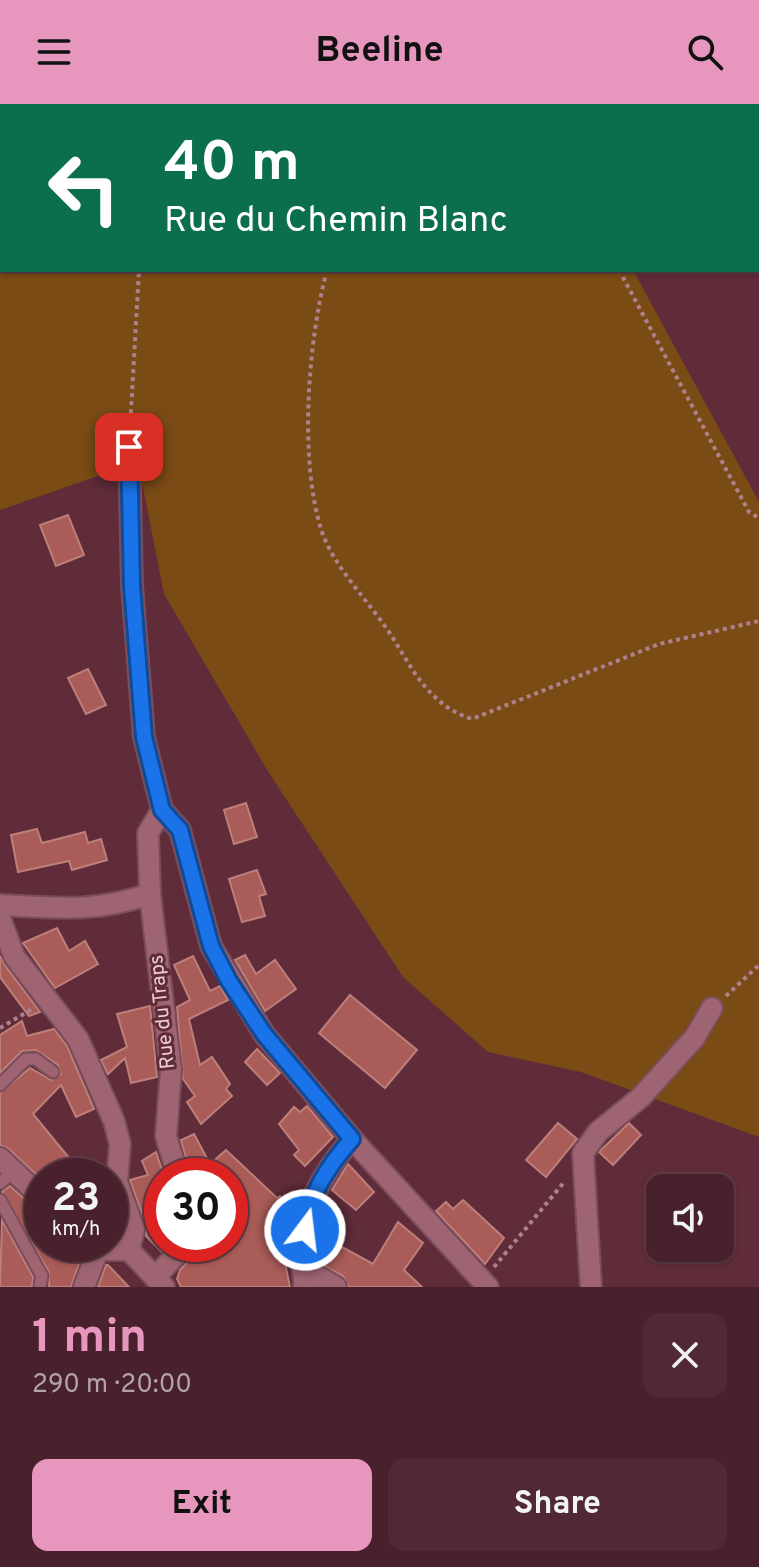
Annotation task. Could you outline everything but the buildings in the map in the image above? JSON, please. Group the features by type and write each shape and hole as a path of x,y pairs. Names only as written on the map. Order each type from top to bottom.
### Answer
{"street":[{"path":"129,447 132,586 144,737 162,810 180,830 211,946 229,981 264,1034 352,1139 485,1284"},
{"name":"Rue du Traps","path":"162,810 148,833 150,894 171,1070 166,1136 173,1158"},
{"path":"0,905 75,911 116,905 150,894"},
{"path":"0,918 14,956 82,1046 114,1121 120,1144 117,1182 134,1229 129,1250 160,1284 175,1262"},
{"path":"591,1287 583,1153 598,1132 641,1097 695,1037 712,1008"},
{"path":"336,1287 321,1278 305,1282 301,1257 308,1204 336,1157 352,1139"},
{"path":"5,1170 24,1184"},
{"path":"84,1287 90,1262"}],"lane":[{"path":"0,1085 26,1059 36,1059 53,1072"},
{"path":"0,1200 42,1276 40,1287"}],"path":[{"path":"129,447 139,272"},
{"path":"327,272 307,395 308,446 321,529 334,554 428,693 452,713 472,719 659,644 759,621"},
{"path":"620,272 749,512 759,518"},
{"path":"712,1008 759,965"},
{"path":"0,1028 48,1000"},
{"path":"485,1284 576,1170 583,1153"}],"shaded area":[{"path":"0,272 634,272 759,502 759,1137 581,1072 488,1052 403,977 269,773 164,594 138,462 0,510"}],"route":[{"path":"129,447 132,586 144,737 162,810 180,830 211,946 229,981 264,1034 352,1139 336,1157 308,1204 305,1230"}]}
